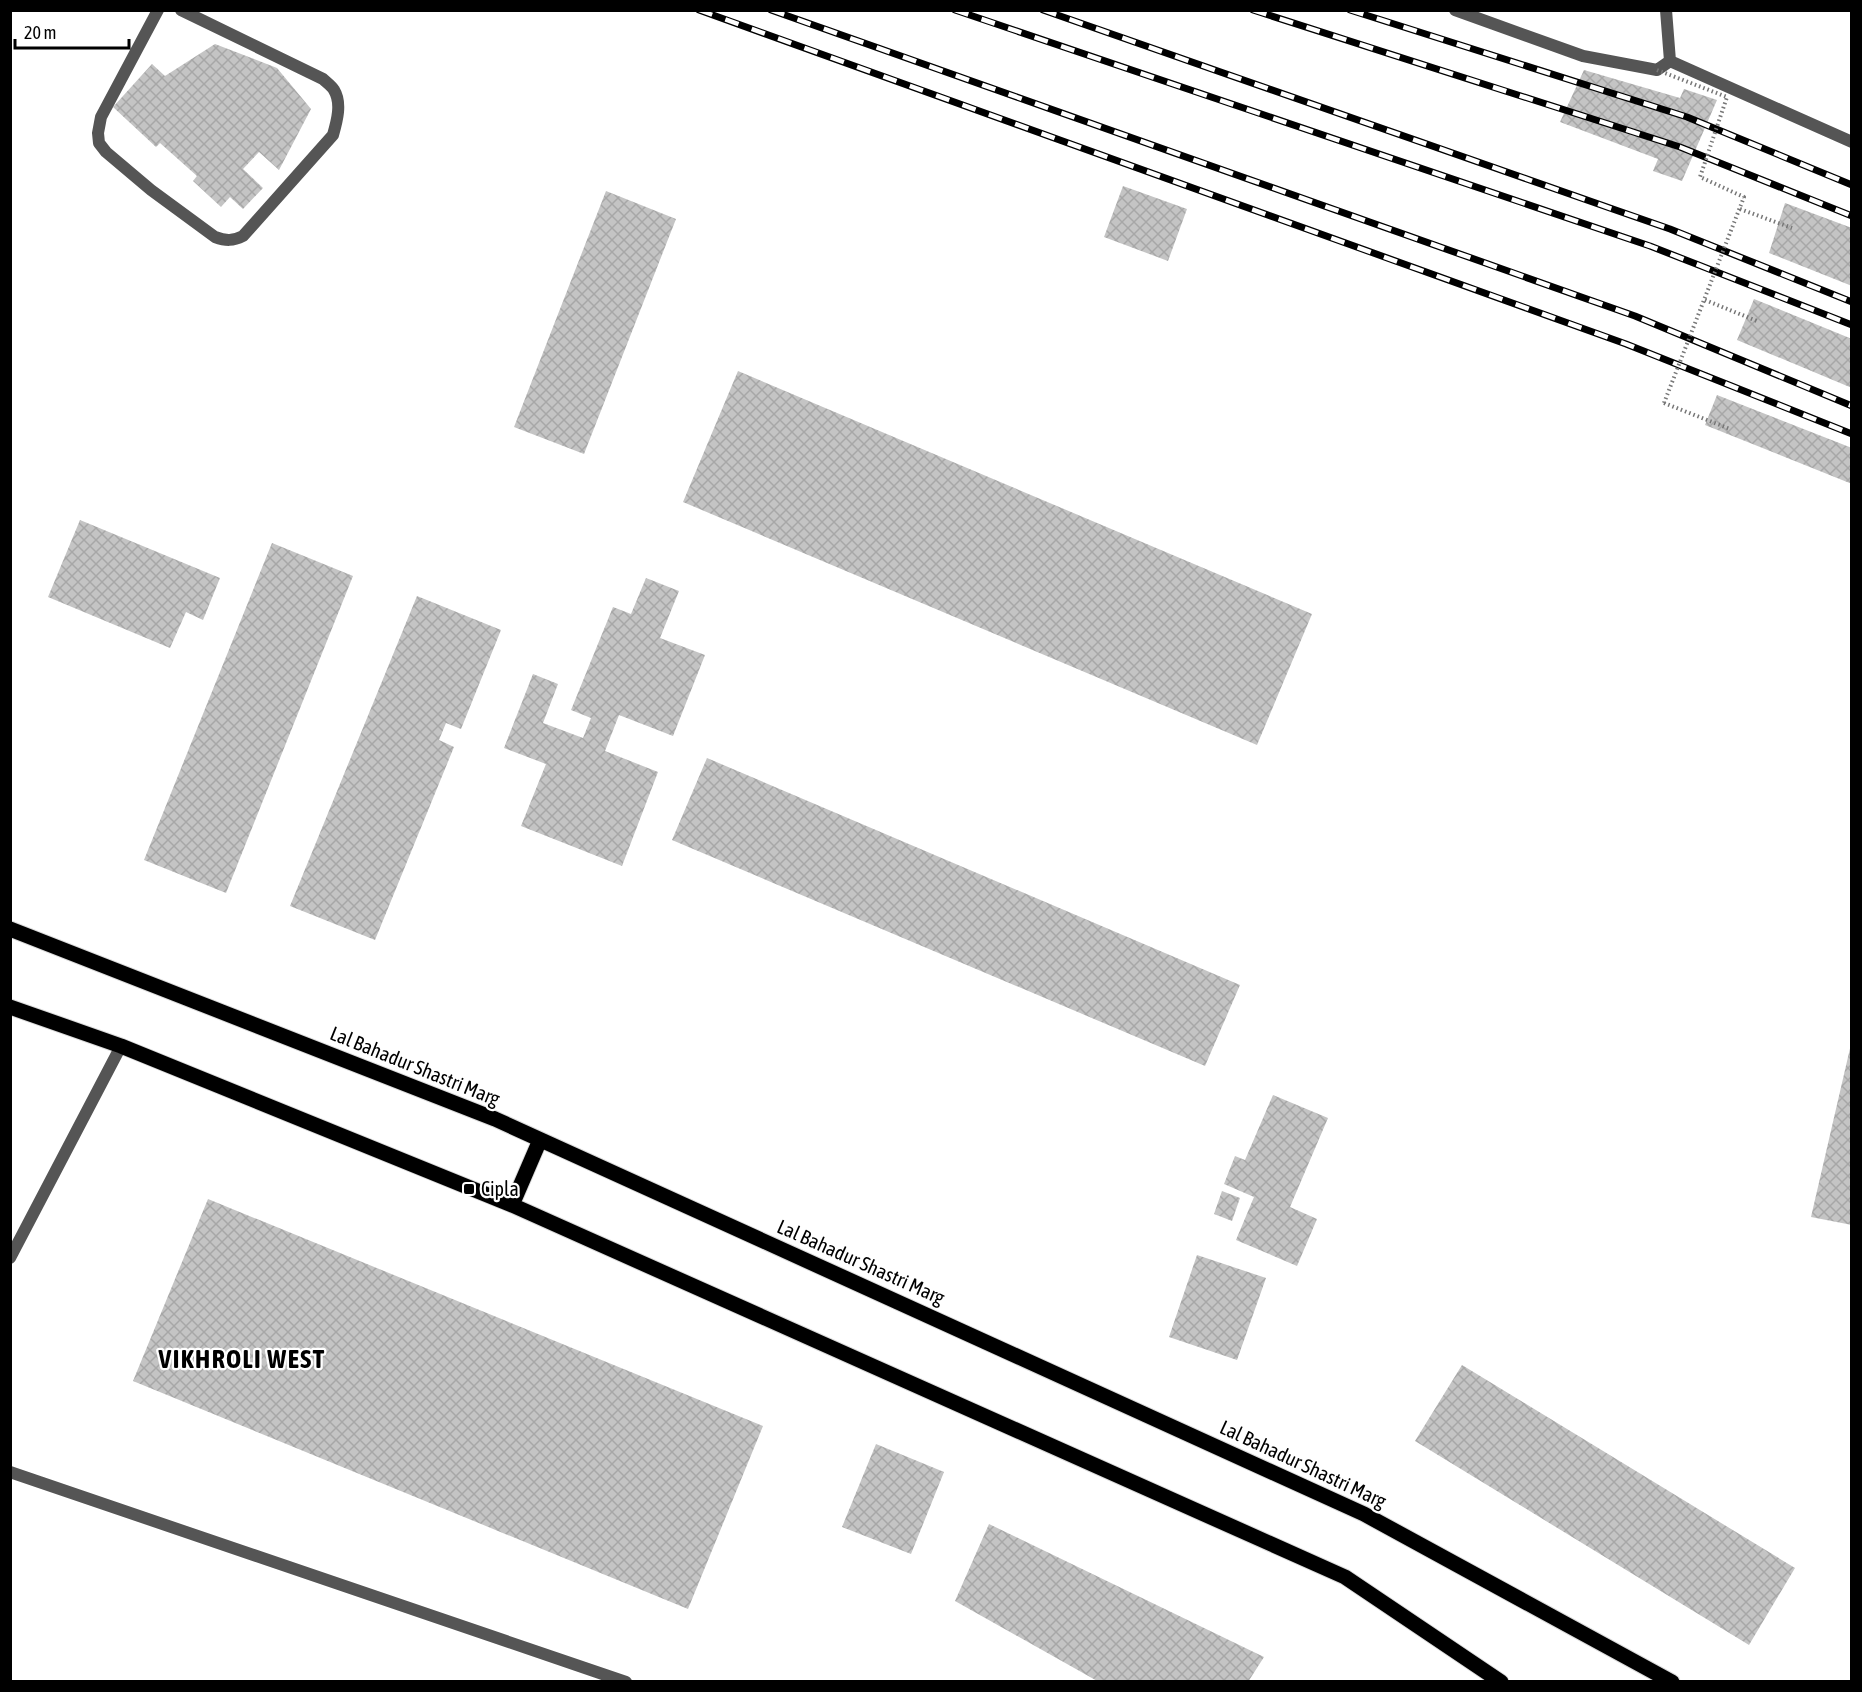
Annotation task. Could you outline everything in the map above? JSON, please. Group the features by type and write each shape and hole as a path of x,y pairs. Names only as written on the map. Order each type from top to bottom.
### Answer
{"main road":[{"name":"Lal Bahadur Shastri Marg","path":"10,928 495,1119 1364,1514 1672,1682"},
{"path":"10,1006 121,1046 512,1205 1345,1577 1501,1682"},
{"path":"512,1205 540,1140"}],"street":[{"path":"158,10 101,117 99,143 106,152 151,190 215,237 234,240 243,236 333,135 338,120 338,107 334,90 323,79 181,10"},
{"path":"1455,10 1583,56 1657,70 1670,61"},
{"path":"1666,10 1670,61"},
{"path":"1670,61 1851,142"},
{"path":"10,1258 121,1046"},
{"path":"10,1472 626,1682"}],"path":[{"path":"1657,70 1727,97 1700,177 1744,197 1664,403 1730,429"},
{"path":"1740,208 1792,228"},
{"path":"1705,300 1757,321"}],"building":[{"path":"215,44 277,68 311,109 279,170 259,152 243,169 263,188 243,209 230,197 221,207 193,181 197,176 160,143 156,147 113,107 152,64 165,76"},
{"path":"1584,70 1680,98 1684,89 1717,100 1682,181 1653,171 1658,159 1560,122"},
{"path":"1123,186 1187,209 1168,261 1104,237"},
{"path":"606,191 676,219 584,454 514,427"},
{"path":"1785,203 1852,228 1852,286 1769,253"},
{"path":"1754,299 1852,339 1852,388 1737,340"},
{"path":"738,371 1312,614 1257,745 683,502"},
{"path":"1717,395 1852,448 1852,484 1705,425"},
{"path":"80,520 220,578 203,620 186,612 170,648 48,597"},
{"path":"272,543 353,576 226,893 144,860"},
{"path":"646,578 679,591 660,638 705,655 673,736 619,715 605,751 658,772 622,866 521,826 546,764 504,748 533,674 558,684 543,723 583,738 591,718 571,710 613,607 631,614"},
{"path":"417,596 501,630 461,729 446,723 439,740 454,747 375,940 290,906"},
{"path":"707,758 1240,985 1205,1066 672,840"},
{"path":"1852,1044 1852,1225 1811,1217"},
{"path":"1273,1095 1328,1118 1290,1207 1317,1219 1297,1266 1236,1240 1254,1197 1224,1184 1235,1156 1245,1160"},
{"path":"1222,1191 1240,1198 1232,1221 1214,1214"},
{"path":"208,1199 763,1426 688,1609 133,1381"},
{"path":"1197,1255 1266,1278 1237,1360 1169,1337"},
{"path":"1462,1365 1795,1568 1749,1645 1415,1441"},
{"path":"876,1444 944,1472 911,1554 842,1527"},
{"path":"989,1524 1264,1657 1248,1682 1099,1682 955,1601"}],"railway":[{"path":"699,10 1626,344 1852,434"},
{"path":"771,10 1635,316 1852,406"},
{"path":"955,10 1650,246 1852,325"},
{"path":"1043,10 1670,229 1852,302"},
{"path":"1253,10 1680,147 1852,216"},
{"path":"1350,10 1687,117 1852,185"}],"place":[{"name":"Cipla","path":"469,1189"}],"district":[{"name":"VIKHROLI WEST","path":"242,1359"}]}
